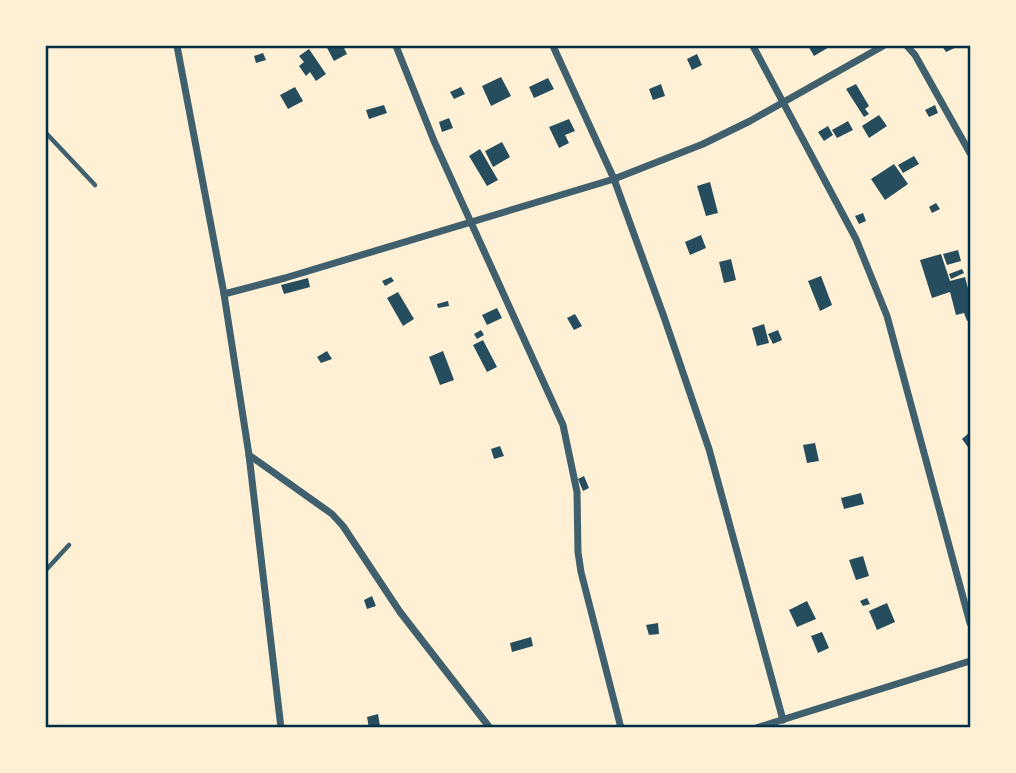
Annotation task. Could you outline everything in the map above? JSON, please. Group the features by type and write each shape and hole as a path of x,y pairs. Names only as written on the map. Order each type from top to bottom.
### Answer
{"street":[{"path":"177,46 223,294 249,455 281,727"},
{"path":"396,46 434,141 563,425 578,492 578,552 581,572 621,727"},
{"path":"553,46 614,178 709,449 783,720"},
{"path":"754,46 856,239 887,316 971,624"},
{"path":"223,294 471,223 614,178 703,144 785,103 883,46"},
{"path":"907,46 915,55 971,153"},
{"path":"249,455 332,514 343,526 400,612 490,727"},
{"path":"756,727 971,662"}],"lane":[{"path":"46,133 95,186"},
{"path":"46,570 69,545"}],"building":[{"path":"326,46 343,46 347,54 334,61"},
{"path":"808,46 831,46 814,56"},
{"path":"942,46 959,46 946,52"},
{"path":"309,49 326,74 316,81 310,72 306,76 299,66 304,62 299,56"},
{"path":"263,53 266,60 256,63 254,56"},
{"path":"697,54 702,65 692,70 687,59"},
{"path":"501,77 511,96 491,106 482,86"},
{"path":"548,78 554,89 534,98 529,87"},
{"path":"661,84 665,96 653,100 649,89"},
{"path":"856,84 869,106 865,109 869,114 864,117 846,89"},
{"path":"295,87 303,101 288,109 280,95"},
{"path":"461,87 465,94 454,99 450,92"},
{"path":"384,105 387,113 369,119 366,110"},
{"path":"935,105 938,113 929,117 925,110"},
{"path":"879,115 887,126 869,138 862,126"},
{"path":"449,118 453,128 442,132 439,122"},
{"path":"569,119 575,131 565,135 569,143 559,148 549,127"},
{"path":"848,121 853,130 837,138 832,130"},
{"path":"828,126 833,135 824,141 818,132"},
{"path":"502,142 510,157 493,167 485,151"},
{"path":"480,149 498,180 487,186 469,156"},
{"path":"914,156 919,164 903,173 898,165"},
{"path":"894,164 908,184 885,200 871,179"},
{"path":"710,182 718,213 706,216 697,186"},
{"path":"936,203 940,209 932,213 929,207"},
{"path":"863,213 866,221 859,224 855,216"},
{"path":"701,235 706,248 690,255 685,242"},
{"path":"958,250 961,261 947,265 943,254"},
{"path":"941,254 950,281 965,277 970,296 970,319 967,321 964,313 956,315 950,292 932,298 920,260"},
{"path":"731,259 736,280 724,283 719,262"},
{"path":"962,269 964,273 951,279 949,274"},
{"path":"821,276 832,305 820,311 808,281"},
{"path":"391,277 394,281 385,286 382,281"},
{"path":"308,278 310,287 284,294 281,285"},
{"path":"398,292 414,319 403,326 387,298"},
{"path":"448,301 449,306 438,308 437,304"},
{"path":"497,308 502,318 487,325 482,315"},
{"path":"575,314 582,326 574,330 567,318"},
{"path":"764,324 769,343 757,346 752,328"},
{"path":"481,330 484,335 477,339 474,334"},
{"path":"778,330 782,340 773,344 768,334"},
{"path":"483,340 497,367 487,372 473,345"},
{"path":"327,351 332,359 321,363 317,357"},
{"path":"443,351 454,380 440,385 429,357"},
{"path":"970,432 970,450 962,439"},
{"path":"815,443 819,461 807,463 803,445"},
{"path":"500,446 504,456 494,459 491,449"},
{"path":"584,476 589,488 583,491 578,479"},
{"path":"861,493 864,504 844,509 841,498"},
{"path":"863,556 869,576 856,580 849,560"},
{"path":"372,596 376,606 367,609 364,600"},
{"path":"867,598 870,604 863,606 860,601"},
{"path":"807,601 816,619 797,627 789,610"},
{"path":"887,603 895,622 877,630 869,611"},
{"path":"658,623 659,634 649,635 646,625"},
{"path":"822,632 829,648 818,653 811,636"},
{"path":"531,637 533,646 512,652 510,643"},
{"path":"378,714 380,726 369,728 367,717"}]}
